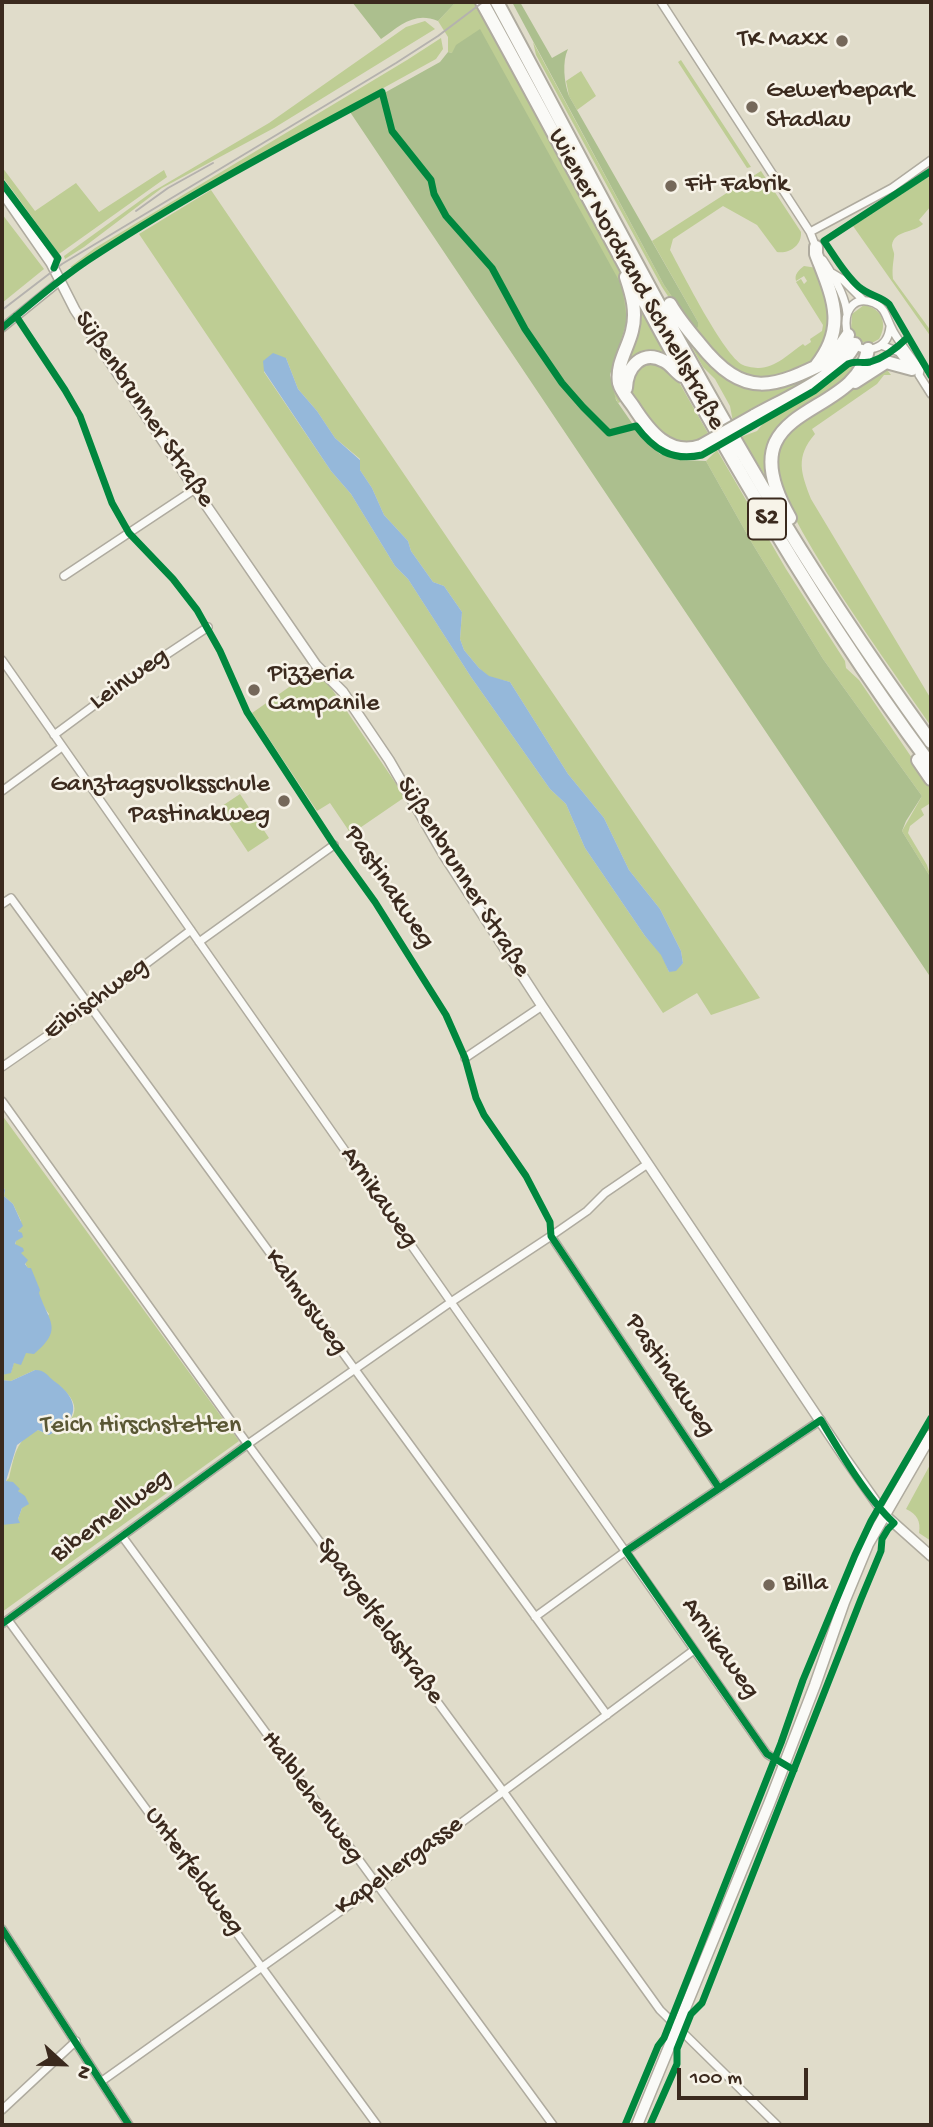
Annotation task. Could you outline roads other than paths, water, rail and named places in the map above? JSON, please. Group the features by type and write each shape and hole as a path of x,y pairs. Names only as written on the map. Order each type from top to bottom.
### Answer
{"highway":[{"name":"Wiener Nordrand Schnellstraße","path":"482,2 781,543 845,643 931,765"},
{"name":"Wiener Nordrand Schnellstraße","path":"497,2 715,404 795,541 931,742"},
{"path":"816,247 816,254 834,302 836,319 830,346 816,366"},
{"path":"627,267 625,278 634,304 634,317 619,372 620,385 640,418 659,440 676,448 692,449 701,446 815,381 863,343"},
{"path":"641,267 653,276 677,316 711,358 740,380 763,384 783,381 801,375 863,343"},
{"path":"845,385 859,371 863,343"},
{"path":"626,396 627,374 641,359 661,359 688,379"},
{"path":"815,381 832,359"},
{"path":"795,541 796,530 777,491 772,471 773,447 788,425 845,385 886,362 916,372"},
{"path":"910,737 911,749 931,779"}],"main road":[{"path":"637,2125 816,1685 844,1602 868,1545 931,1435"}],"street":[{"path":"661,2 810,232 846,307 845,324 863,343 899,352 931,394"},
{"path":"810,232 891,188 931,160"},
{"name":"Süßenbrunner Straße","path":"2,192 46,255 75,310 195,489 316,665 343,692 389,760 442,853 646,1165 845,1458 885,1515 931,1556"},
{"path":"831,272 863,300 883,309 890,327 920,370 916,372"},
{"path":"2,328 60,281"},
{"path":"847,314 854,304 863,300"},
{"path":"863,343 888,336 890,327"},
{"path":"64,576 195,489"},
{"name":"Leinweg","path":"54,735 208,626"},
{"name":"Arnikaweg","path":"2,660 767,1754 784,1765"},
{"path":"2,791 62,747"},
{"path":"199,942 334,845"},
{"name":"Kalmusweg","path":"2,904 11,898 607,1715"},
{"name":"Eibischweg","path":"2,1068 191,930"},
{"path":"465,1058 542,1006"},
{"name":"Spargelfeldstraße","path":"2,1101 660,2010 777,2125"},
{"name":"Bibernellweg","path":"5,1622 248,1444 587,1211 605,1193 646,1165"},
{"name":"Pastinakweg","path":"551,1236 719,1488"},
{"path":"535,1617 626,1551 821,1420"},
{"name":"Halblehenweg","path":"122,1536 553,2125"},
{"name":"Unterfeldweg","path":"5,1622 377,2125"},
{"name":"Kapellergasse","path":"102,2081 376,1886 694,1650"},
{"path":"2,1929 129,2125"},
{"path":"2,2110 76,2041"}],"water":[{"path":"273,353 286,358 298,389 335,438 360,460 360,470 372,488 384,515 408,541 411,551 433,582 444,586 462,612 460,639 464,650 489,676 510,682 568,774 604,818 629,870 660,909 681,951 683,963 676,971 669,972 661,955 585,848 566,804 550,789 471,677 408,579 395,566 351,494 331,471 264,371 263,361"},
{"path":"2,1184 4,1196 13,1204 23,1226 18,1231 23,1237 15,1244 23,1248 21,1253 28,1260 25,1264 31,1268 52,1325 49,1338 34,1354 26,1353 21,1365 14,1363 11,1373 2,1375"},
{"path":"35,1370 44,1372 63,1388 69,1395 73,1410 67,1423 59,1429 49,1435 38,1430 17,1445 6,1481 13,1482 20,1489 18,1491 25,1496 29,1504 22,1508 18,1519 20,1523 2,1525 2,1380 11,1381"}],"tram line":[{"path":"2,310 62,264 396,63 483,2"},
{"path":"136,211 168,188 213,163"}],"place":[{"name":"TK Maxx","path":"842,41"},
{"name":"Gewerbepark Stadlau","path":"752,107"},
{"name":"Fit Fabrik","path":"671,186"},
{"name":"Pizzeria Campanile","path":"254,690"},
{"name":"Ganztagsvolksschule Pastinakweg","path":"284,801"},
{"name":"Billa","path":"769,1585"}],"park label":[{"name":"Teich Hirschstetten","path":"141,1427"}]}
